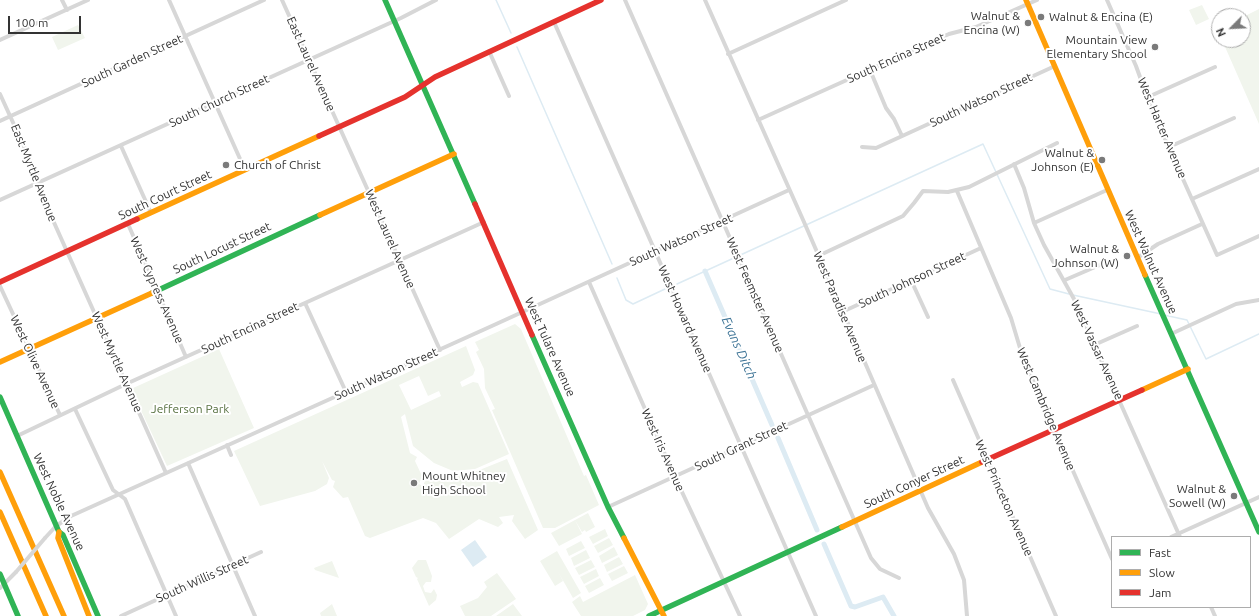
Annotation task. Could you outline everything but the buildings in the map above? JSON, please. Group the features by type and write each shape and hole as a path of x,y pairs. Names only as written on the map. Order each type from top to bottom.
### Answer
{"main road":[{"name":"West Tulare Avenue","path":"385,0 484,222 608,507 662,613"},
{"name":"South Court Street","path":"0,282 405,97 423,84 489,51 601,0"},
{"name":"West Walnut Avenue","path":"1027,2 1107,190 1188,369 1259,532"},
{"name":"South Locust Street","path":"0,362 454,154"},
{"name":"South Conyer Street","path":"649,616 662,613 724,580 1188,369"},
{"name":"West Noble Avenue","path":"0,397 57,529 63,535 98,616"},
{"path":"0,472 64,616"},
{"path":"0,512 46,616"},
{"path":"57,529 58,538 89,616"},
{"path":"0,574 2,587 18,616"}],"street":[{"path":"62,0 67,10"},
{"path":"0,40 88,0"},
{"path":"169,0 245,170"},
{"name":"South Garden Street","path":"0,121 264,0"},
{"name":"East Laurel Avenue","path":"282,0 339,127"},
{"name":"South Church Street","path":"0,200 309,60 436,0"},
{"name":"West Feemster Avenue","path":"625,0 807,416 871,558 880,569 899,578"},
{"name":"West Paradise Avenue","path":"705,0 928,508 960,567 966,595 967,616"},
{"path":"728,54 846,0"},
{"name":"South Encina Street","path":"758,120 949,34 976,27 1027,2 1037,0"},
{"name":"West Harter Avenue","path":"1107,0 1216,255 1259,236"},
{"name":"West Howard Avenue","path":"554,22 816,616"},
{"path":"489,51 509,96"},
{"name":"South Watson Street","path":"862,147 876,148 1055,66"},
{"path":"1148,97 1215,67"},
{"path":"870,70 886,108 894,119 902,136"},
{"name":"East Myrtle Avenue","path":"0,94 37,175 38,183 67,252"},
{"path":"1169,147 1234,118"},
{"name":"West Laurel Avenue","path":"339,127 440,350"},
{"path":"818,256 903,216 923,191 941,193 957,191 986,180 1014,164 1057,143"},
{"path":"121,146 151,213"},
{"name":"West Vassar Avenue","path":"1014,164 1024,188 1034,223 1044,246 1065,280 1120,400 1179,535"},
{"path":"1192,199 1259,169"},
{"name":"South Watson Street","path":"2,587 45,538 71,516 723,222 789,190"},
{"path":"1034,223 1107,190"},
{"name":"West Cambridge Avenue","path":"957,191 1011,318 1023,358 1111,557"},
{"name":"South Encina Street","path":"17,436 126,384 484,222"},
{"name":"West Cypress Avenue","path":"128,224 186,357"},
{"path":"1137,258 1158,244 1202,224"},
{"name":"South Johnson Street","path":"842,312 981,248"},
{"name":"West Myrtle Avenue","path":"67,252 166,473"},
{"path":"1065,280 1109,261"},
{"path":"911,280 928,317"},
{"name":"West Iris Avenue","path":"589,282 675,477 740,616"},
{"name":"West Olive Avenue","path":"0,286 60,416"},
{"path":"1171,334 1236,304 1259,300"},
{"path":"305,302 346,392"},
{"path":"1094,345 1137,326"},
{"name":"West Princeton Avenue","path":"953,380 1056,616"},
{"name":"South Grant Street","path":"608,507 874,385"},
{"path":"76,409 112,490 125,499 176,616"},
{"path":"227,446 231,455"},
{"path":"188,463 255,616"},
{"path":"1179,535 1259,497"},
{"name":"South Willis Street","path":"121,616 261,552"}],"green space":[{"path":"1202,5 1209,19 1196,25 1189,10"},
{"path":"1259,9 1259,124 1226,48 1251,48 1251,13"},
{"path":"78,25 85,38 58,50 52,37"},
{"path":"515,324 521,329 584,476 586,475 599,505 555,528 543,528 492,410 495,409 485,388 484,369 476,352 479,350 475,342"},
{"path":"466,346 475,370 473,375 460,382 462,387 473,382 478,383 509,454 475,469 453,471 434,463 413,446 405,414 401,417 410,453 417,457 415,461 422,476 419,484 423,486 427,476 431,474 451,482 454,475 467,475 507,459 538,530 525,539 512,521 514,515 499,517 503,523 498,527 479,519 449,539 436,523 423,518 370,538 365,536 348,497 343,498 333,487 335,481 332,480 322,461 329,478 327,484 315,491 260,506 234,451","holes":["419,376 428,396 439,391 441,396 411,410 399,385"]},
{"name":"Jefferson Park","path":"219,349 254,428 167,466 131,389"},
{"path":"588,513 595,527 586,532 585,530 582,532 575,520"},
{"path":"575,520 582,534 559,546 551,533"},
{"path":"605,529 608,536 593,544 589,537"},
{"path":"609,538 613,545 598,553 594,546"},
{"path":"581,541 585,548 569,556 566,549"},
{"path":"614,547 618,555 602,563 599,556"},
{"path":"586,550 590,558 574,566 571,558"},
{"path":"557,551 581,593 573,598 557,570 563,581 555,586 540,561"},
{"path":"619,557 623,564 607,572 604,565"},
{"path":"418,560 426,560 432,576 431,582 426,582 423,586 425,592 431,593 434,589 437,595 436,600 429,606 417,579 418,578 416,577 412,568"},
{"path":"591,560 595,567 579,575 575,568"},
{"path":"332,561 339,578 315,570 314,568"},
{"path":"624,566 628,573 612,581 608,574"},
{"path":"596,569 599,576 584,584 580,577"},
{"path":"497,573 516,599 491,616 465,616 460,606 478,598 487,587 484,582"},
{"path":"635,575 648,604 645,610 633,616 581,616 572,602 580,596 583,602"},
{"path":"600,578 604,585 589,593 585,586"},
{"path":"332,604 337,616 321,616 320,613"},
{"path":"513,604 522,616 496,616"}],"shaded area":[{"path":"475,540 487,557 473,567 461,550"}],"waterway":[{"path":"496,0 511,33"},
{"path":"517,47 612,264"},
{"path":"677,284 983,144 1050,289 1069,294"},
{"name":"Evans Ditch","path":"705,271 772,425"},
{"path":"617,278 626,300 633,304 665,289"},
{"path":"1073,295 1161,314"},
{"path":"1164,315 1187,320 1206,359 1259,334"},
{"name":"Evans Ditch","path":"778,438 817,530"},
{"name":"Evans Ditch","path":"824,544 851,606 855,607 883,597 894,616"}],"traffic: fast":[{"path":"385,0 475,204"},
{"path":"152,293 320,215"},
{"path":"1145,275 1259,532"},
{"path":"532,335 608,507 624,538"},
{"path":"0,397 59,532"},
{"path":"649,616 842,527"},
{"path":"59,532 63,535 98,616"},
{"path":"0,574 18,616"}],"traffic: slow":[{"path":"1026,0 1145,275"},
{"path":"137,219 319,136"},
{"path":"320,215 454,154"},
{"path":"0,362 152,293"},
{"path":"1142,390 1188,369"},
{"path":"842,527 982,462"},
{"path":"0,472 64,616"},
{"path":"0,512 46,616"},
{"path":"59,532 58,538 89,616"},
{"path":"624,538 664,616"}],"traffic: jam":[{"path":"319,136 405,97 435,77 601,0"},
{"path":"475,204 532,335"},
{"path":"0,282 137,219"},
{"path":"982,462 1142,390"}],"place":[{"name":"Walnut & Encina (E)","path":"1041,17"},
{"name":"Walnut & Encina (W)","path":"1028,23"},
{"name":"Mountain View Elementary Shcool","path":"1155,47"},
{"name":"Walnut & Johnson (E)","path":"1102,160"},
{"name":"Church of Christ","path":"226,165"},
{"name":"Walnut & Johnson (W)","path":"1127,256"},
{"name":"Mount Whitney High School","path":"414,483"},
{"name":"Walnut & Sowell (W)","path":"1234,496"}]}
